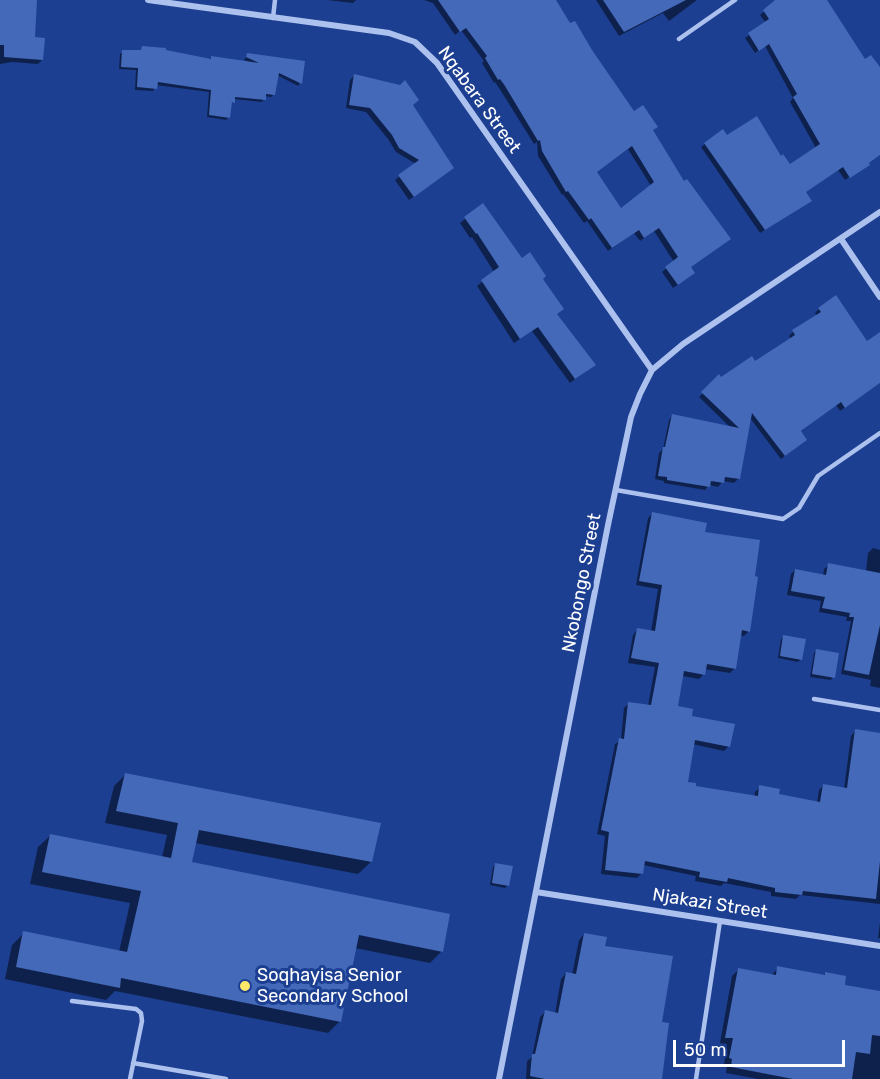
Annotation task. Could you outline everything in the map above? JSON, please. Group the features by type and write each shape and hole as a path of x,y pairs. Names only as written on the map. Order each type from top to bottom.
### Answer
{"street":[{"name":"Nqabara Street","path":"148,0 389,33 415,42 437,63 652,370"},
{"name":"Nkobongo Street","path":"499,1079 616,490 632,417 640,394 652,370 683,344 880,212"},
{"path":"841,239 880,297"},
{"name":"Njakazi Street","path":"536,892 880,946"}],"lane":[{"path":"273,18 275,0"},
{"path":"679,39 735,0"},
{"path":"616,490 783,519 799,508 818,476 880,434"},
{"path":"814,699 880,710"},
{"path":"696,1079 720,921"},
{"path":"72,1001 136,1009 141,1013 142,1021 130,1079"},
{"path":"133,1063 226,1079"}],"building":[{"path":"0,0 37,0 35,37 45,38 43,60 4,57 4,45 0,45"},
{"path":"438,0 556,0 570,23 575,21 634,111 643,105 658,127 653,130 684,181 687,179 731,239 691,267 695,273 678,285 665,267 678,257 659,228 644,238 639,230 612,248 591,218 589,220 568,191 566,192 542,151 540,140 538,141 505,86 500,79 498,80 485,58 487,56 466,28 460,32","holes":["632,146 654,182 621,208 597,172"]},
{"path":"603,0 686,0 624,32"},
{"path":"775,0 827,0 865,59 871,55 880,67 880,155 869,163 870,165 850,178 843,167 806,192 812,201 765,230 704,143 723,129 727,135 757,116 781,156 783,154 790,164 820,144 793,97 797,94 769,44 759,51 748,33 769,19 763,10"},
{"path":"142,46 166,48 166,50 211,59 211,56 259,63 246,57 247,53 305,61 302,84 279,73 275,95 266,94 266,100 235,97 230,118 209,115 211,90 158,82 157,89 137,87 138,68 121,67 122,50 141,50"},
{"path":"354,74 400,85 405,80 419,100 413,105 454,168 414,197 398,175 419,160 399,148 392,135 370,108 349,105"},
{"path":"483,203 522,258 530,252 546,276 543,279 564,309 557,314 596,365 575,379 538,327 520,339 481,280 499,267 464,217"},
{"path":"836,295 867,341 880,332 880,383 845,408 841,402 801,431 807,440 785,456 752,413 740,479 725,477 724,483 711,481 710,487 667,480 667,477 658,476 672,414 739,428 701,392 719,374 721,377 752,356 755,361 795,335 792,330 821,312 818,308"},
{"path":"652,512 707,523 705,532 760,540 755,576 758,577 750,632 742,630 736,669 707,664 705,675 684,671 678,706 693,709 692,716 735,724 730,747 695,740 688,782 696,783 696,786 758,796 759,785 780,789 779,794 820,802 823,784 847,788 855,729 880,733 880,861 876,899 803,891 802,895 775,892 775,888 728,878 727,882 699,877 700,872 645,861 643,874 605,870 609,832 601,830 619,738 624,739 628,702 651,705 659,663 631,658 637,628 655,631 662,585 639,581"},
{"path":"828,563 880,573 880,625 869,675 844,670 854,617 849,617 850,613 822,608 825,597 791,591 795,569 826,575"},
{"path":"783,635 806,639 802,660 780,656"},
{"path":"816,649 839,653 835,678 812,674"},
{"path":"125,773 381,823 372,862 199,830 192,862 450,914 443,952 359,935 341,1022 121,978 120,988 16,967 23,931 127,952 141,891 42,872 50,834 171,858 178,823 116,811"},
{"path":"495,863 513,866 509,886 492,883"},
{"path":"584,933 607,937 605,946 673,956 662,1022 669,1023 662,1079 545,1079 530,1076 532,1054 535,1054 545,1010 558,1013 566,972 576,974"},
{"path":"777,966 825,975 825,972 846,976 845,985 880,991 880,1036 872,1035 870,1054 856,1052 852,1079 793,1079 731,1067 732,1059 729,1058 733,1038 725,1038 738,968 776,975"}],"place":[{"name":"Soqhayisa Senior Secondary School","path":"245,986"}]}
